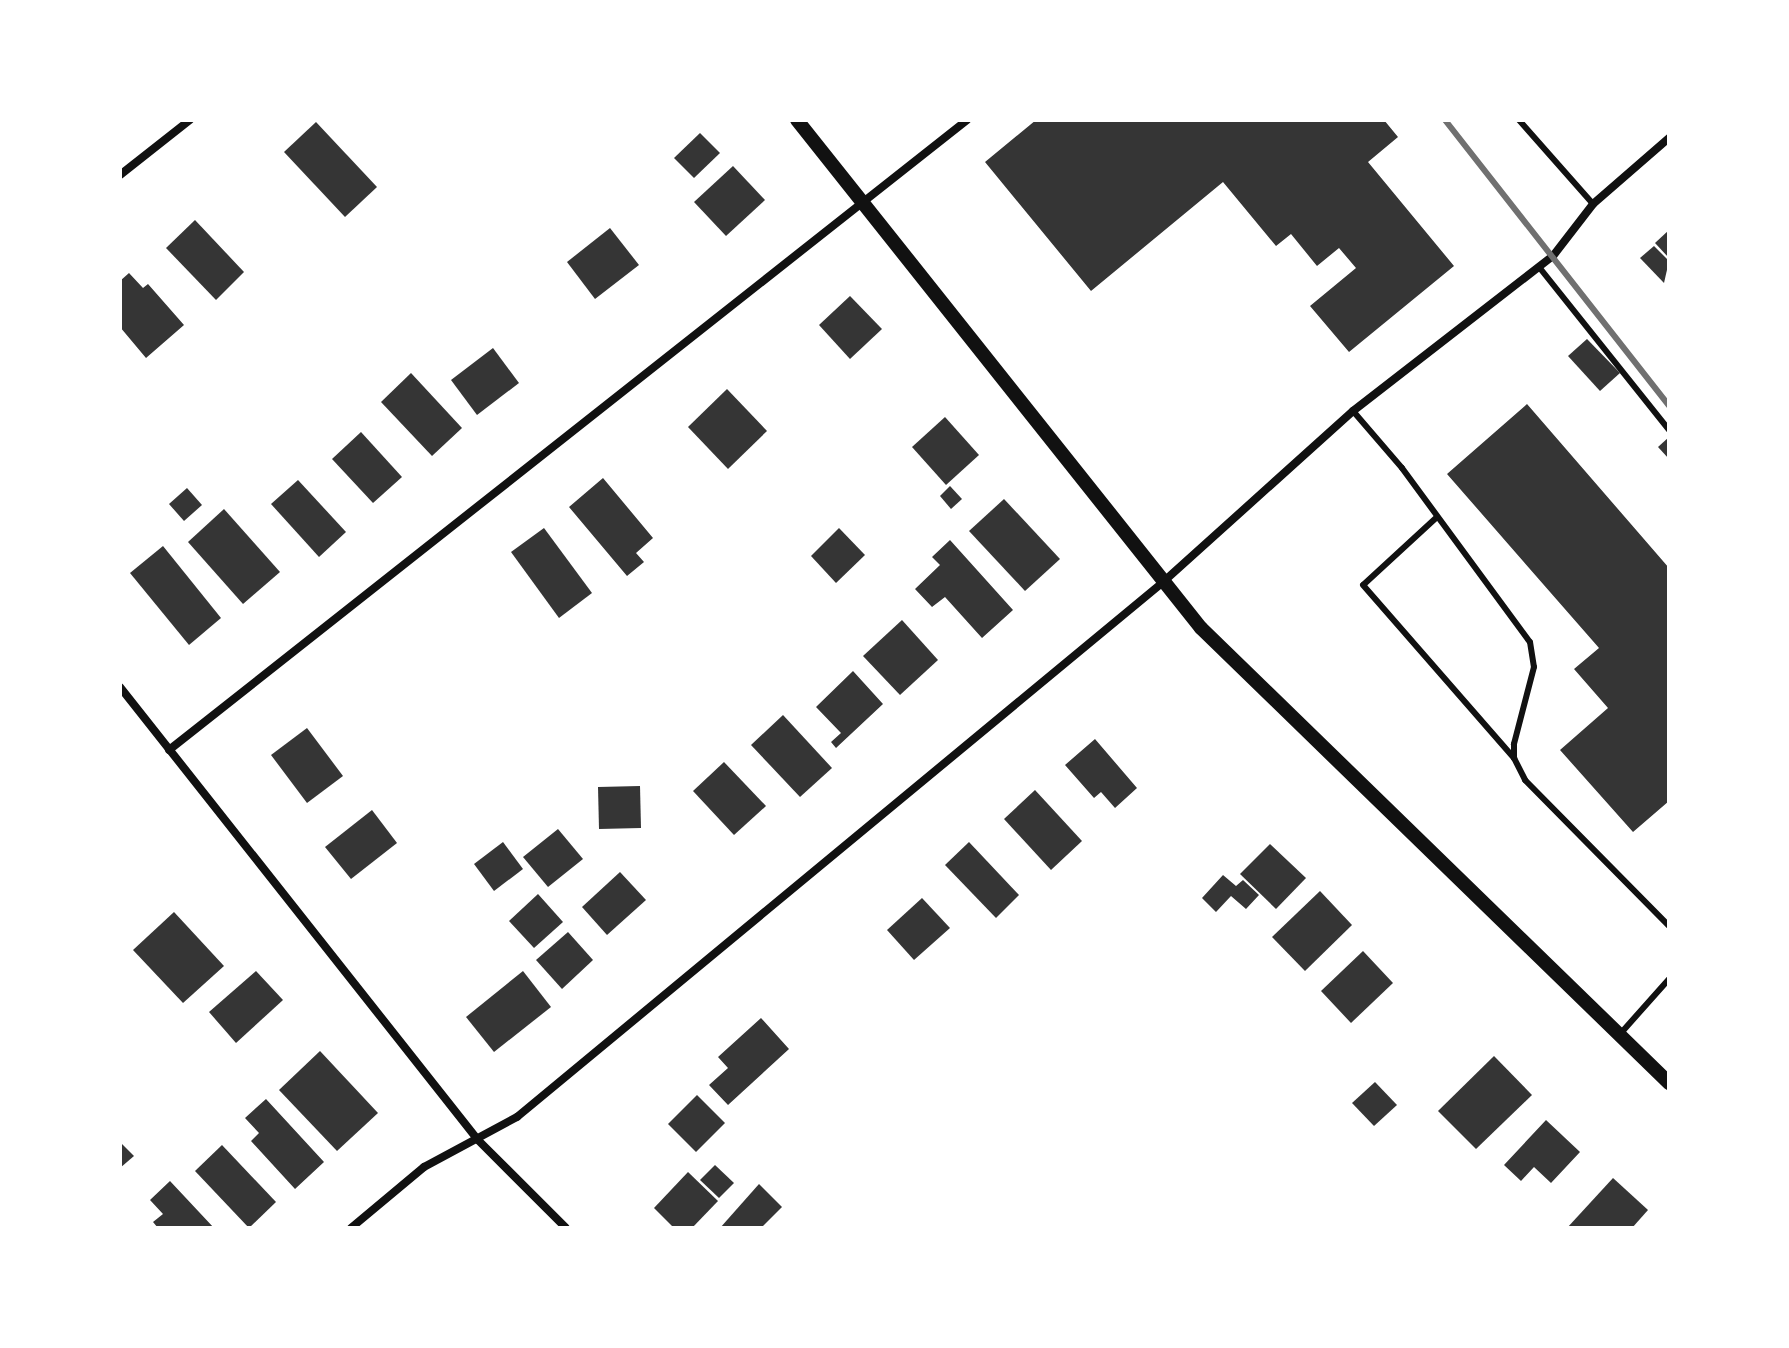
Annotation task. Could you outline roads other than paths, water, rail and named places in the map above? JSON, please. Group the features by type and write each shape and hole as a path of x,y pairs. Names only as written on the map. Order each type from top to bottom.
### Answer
{"street":[{"path":"120,175 190,120"},
{"path":"797,120 1162,583 1201,628 1669,1083"},
{"path":"169,750 967,120"},
{"path":"351,1228 424,1167 517,1117 1162,583 1353,411 1539,267 1593,204 1669,138"},
{"path":"120,687 478,1140 566,1228"}],"lane":[{"path":"1519,120 1593,204"},
{"path":"1539,267 1669,430"},
{"path":"1353,411 1530,642 1534,667 1514,758"},
{"path":"1437,517 1363,585 1514,758 1525,780 1669,926"},
{"path":"1620,1035 1669,979"}],"railway":[{"path":"1445,120 1669,406"}]}
